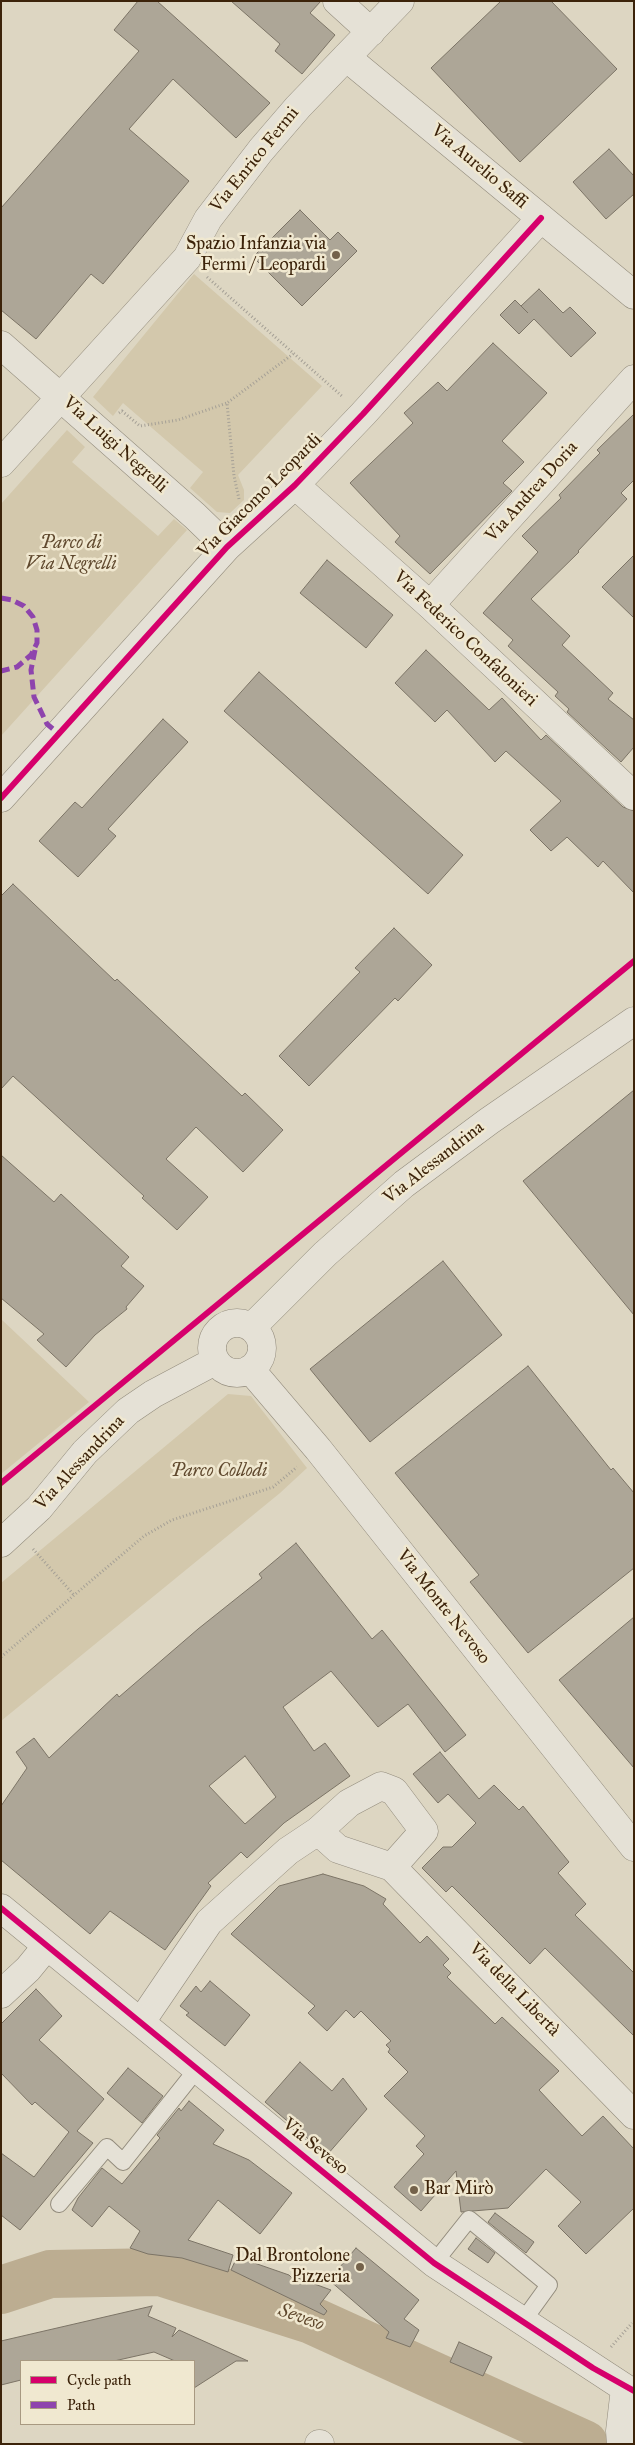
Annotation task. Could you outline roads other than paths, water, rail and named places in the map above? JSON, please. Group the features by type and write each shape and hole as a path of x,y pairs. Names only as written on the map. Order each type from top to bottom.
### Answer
{"street":[{"path":"337,1 371,32"},
{"name":"Via Enrico Fermi","path":"1,463 186,258 208,219 261,150 298,107 400,1"},
{"name":"Via Aurelio Saffi","path":"346,57 634,295"},
{"name":"Via Giacomo Leopardi","path":"1,798 227,547 295,485 363,414 541,218"},
{"name":"Via Luigi Negrelli","path":"1,345 196,516 227,547"},
{"name":"Via Andrea Doria","path":"430,605 634,379"},
{"name":"Via Federico Confalonieri","path":"295,485 430,605 634,796"},
{"name":"Via Alessandrina","path":"252,1327 325,1254 404,1184 489,1121 634,1022"},
{"path":"235,1322 252,1327 261,1340 262,1348 256,1363 250,1369 235,1373 227,1371 215,1361 212,1344 220,1329 227,1324 235,1322"},
{"name":"Via Alessandrina","path":"9,1536 39,1508 85,1452 128,1411 153,1394 215,1361"},
{"name":"Via Monte Nevoso","path":"250,1369 318,1449 634,1847"},
{"path":"141,2022 208,1922 288,1851 318,1831 349,1803 381,1786 394,1791 424,1831 392,1867"},
{"name":"Via della Libertà","path":"318,1831 338,1849 392,1867 634,2115"},
{"name":"Via Seveso","path":"1,1908 46,1947 141,2022 197,2070 434,2262 523,2321 631,2388"},
{"path":"1,1994 28,1969 46,1947"},
{"path":"620,2438 631,2388"}],"lane":[{"path":"59,2204 107,2147 123,2162 197,2070"},
{"path":"434,2262 469,2219 549,2285 523,2321"}],"waterway":[{"name":"Seveso","path":"1,2290 50,2274 160,2272 311,2320 584,2444"}],"place":[{"name":"Spazio Infanzia via Fermi / Leopardi","path":"336,255"},
{"name":"Bar Mirò","path":"414,2190"},
{"name":"Dal Brontolone Pizzeria","path":"360,2267"}],"park label":[{"name":"Parco di Via Negrelli","path":"71,554"},
{"name":"Parco Collodi","path":"219,1472"}]}
